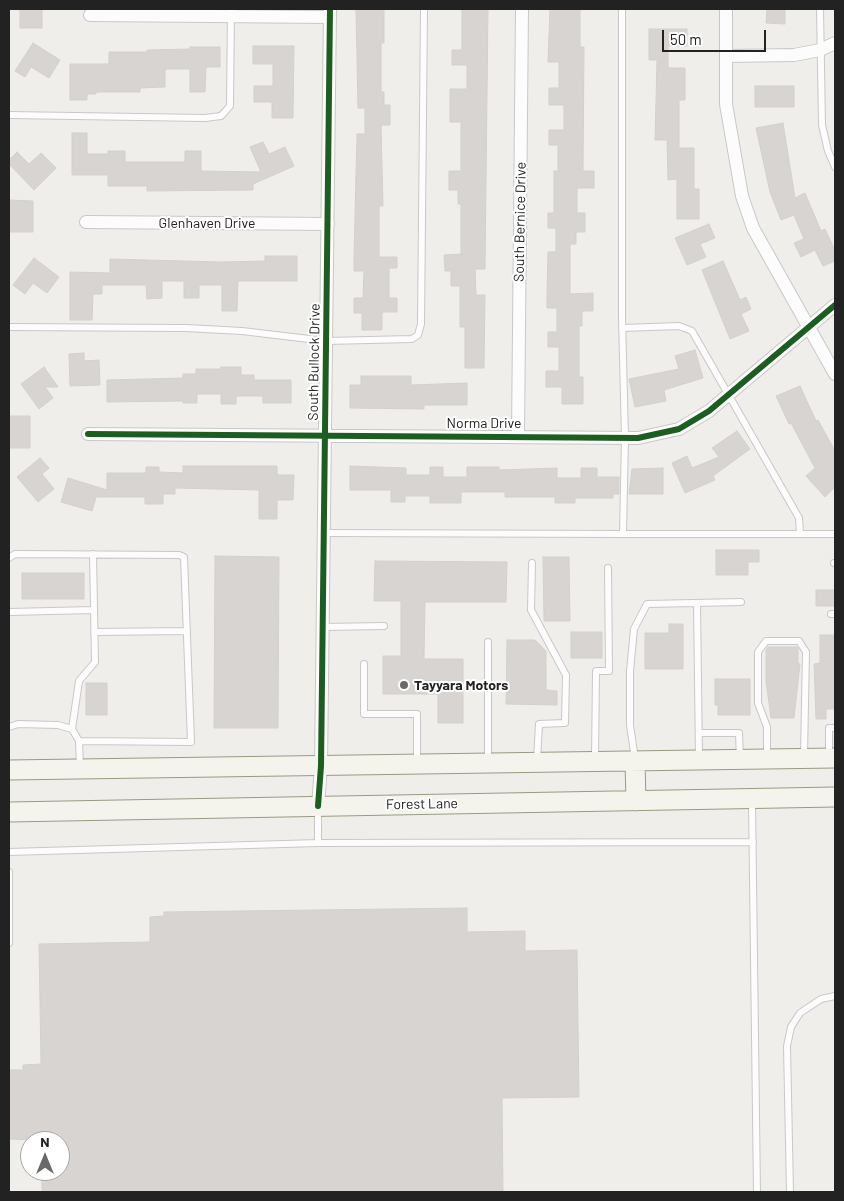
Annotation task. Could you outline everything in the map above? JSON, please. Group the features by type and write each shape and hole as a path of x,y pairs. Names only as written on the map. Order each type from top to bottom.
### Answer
{"main road":[{"path":"9,770 832,758"},
{"path":"635,761 636,801"},
{"name":"Forest Lane","path":"9,812 835,797"}],"street":[{"name":"South Bernice Drive","path":"518,435 522,9"},
{"path":"726,9 726,104 742,196 753,228 835,374"},
{"path":"90,15 231,12 330,13"},
{"name":"South Bullock Drive","path":"318,806 321,766 330,13"},
{"path":"726,56 794,55 820,50 835,43"},
{"name":"Glenhaven Drive","path":"86,222 328,224"},
{"name":"Norma Drive","path":"88,434 518,435 638,438 679,429 709,412 835,305"}],"lane":[{"path":"9,327 186,328 242,331 326,341 412,339 418,335 421,324 424,9"},
{"path":"622,9 622,328 625,438 623,534"},
{"path":"820,9 822,125 828,151 835,167"},
{"path":"9,115 205,118 221,116 230,106 231,12"},
{"path":"622,328 679,326 692,331 768,460 799,518 800,534"},
{"path":"324,533 835,534"},
{"path":"9,558 15,554 179,555 184,557 191,742 79,741"},
{"path":"80,768 79,741 72,728 79,681 94,662 93,554"},
{"path":"532,563 531,610 542,634 566,675 565,724 539,724 537,762"},
{"path":"596,761 596,670 609,670 608,568"},
{"path":"635,761 630,725 630,672 634,629 647,604 741,602"},
{"path":"697,603 699,760"},
{"path":"9,612 94,610"},
{"path":"323,627 384,626"},
{"path":"94,632 187,631"},
{"path":"767,759 767,727 758,703 758,652 766,641 799,641 806,652 804,758"},
{"path":"488,642 488,763"},
{"path":"364,664 364,714 417,714 418,764"},
{"path":"9,727 18,724 72,728"},
{"path":"832,758 829,728 835,728"},
{"path":"699,733 739,733 740,759"},
{"path":"752,799 757,1192"},
{"path":"318,806 318,843"},
{"path":"9,852 318,843 753,842"},
{"path":"9,872 9,943"},
{"path":"790,1192 787,1046 791,1027 800,1013 821,999 835,996"}],"building":[{"path":"20,9 42,9 42,28 20,28"},
{"path":"356,9 384,9 384,43 381,43 381,92 384,92 384,105 390,105 390,125 381,125 383,206 379,206 379,257 397,257 397,268 389,268 389,298 397,298 397,312 382,312 382,330 362,330 362,313 354,313 354,298 363,298 364,271 354,271 354,257 357,134 365,134 365,108 358,108"},
{"path":"462,9 488,9 485,269 475,269 476,295 485,295 484,368 465,368 465,327 460,327 460,286 451,286 451,271 445,271 444,255 461,254 461,204 458,204 458,190 449,190 449,171 461,171 461,122 450,122 450,89 467,89 467,65 452,65 452,50 462,50"},
{"path":"550,9 580,9 580,47 584,47 583,171 594,171 594,188 577,188 577,213 585,213 585,232 576,232 576,244 570,244 570,294 593,293 593,311 582,311 582,326 579,326 579,377 583,377 583,404 562,404 562,387 546,387 546,371 559,371 559,347 548,347 548,332 557,332 557,308 547,308 547,294 548,252 556,252 556,228 548,228 548,213 554,213 554,171 558,171 558,145 549,145 549,130 564,130 564,105 549,105 549,88 559,88 559,62 548,62"},
{"path":"767,9 785,9 785,24 766,23"},
{"path":"649,29 687,29 687,46 668,46 668,68 685,68 685,100 679,100 679,148 694,148 694,189 699,189 699,219 677,219 677,179 668,180 667,140 655,140 657,60 649,60"},
{"path":"33,43 60,60 49,78 31,67 25,77 15,71"},
{"path":"253,46 294,46 293,118 272,118 272,102 254,102 254,86 273,86 273,64 253,64"},
{"path":"190,47 220,47 220,67 206,67 205,92 190,92 190,69 165,69 165,87 140,88 140,92 96,92 96,94 87,94 87,100 70,100 70,64 109,64 109,52 147,52 147,50 190,49"},
{"path":"755,86 794,86 794,107 755,107"},
{"path":"783,123 795,198 805,193 821,231 825,229 835,250 835,261 823,266 815,250 801,257 794,243 804,239 794,215 781,220 770,192 756,128"},
{"path":"72,133 87,133 87,154 108,154 108,151 125,151 125,162 185,162 185,151 201,151 201,171 261,172 250,147 263,142 269,154 285,147 294,166 253,184 253,190 147,191 147,186 108,186 108,175 72,175"},
{"path":"17,152 29,164 41,153 56,168 34,190 9,164 9,160"},
{"path":"9,200 33,201 33,232 10,232"},
{"path":"709,224 715,238 700,244 706,257 687,265 675,238"},
{"path":"265,256 297,256 297,281 238,281 237,311 222,311 222,285 199,285 199,298 184,298 184,281 162,281 162,298 147,299 146,285 102,285 102,294 93,294 92,320 70,320 70,272 110,273 110,259 222,262 265,261"},
{"path":"34,258 59,277 47,293 33,283 25,294 13,285"},
{"path":"723,261 740,300 746,297 751,309 741,314 749,331 730,339 702,270"},
{"path":"695,350 703,378 664,390 666,401 635,407 629,379 679,369 675,356"},
{"path":"84,353 84,361 99,360 100,385 70,386 69,354"},
{"path":"44,367 58,387 45,387 53,398 39,409 21,384"},
{"path":"221,367 241,367 241,375 254,375 254,380 291,380 291,403 263,403 263,396 236,396 236,404 221,404 221,394 197,394 197,403 183,403 183,401 107,402 107,380 183,378 183,374 196,374 196,369 221,369"},
{"path":"361,376 411,376 411,385 467,383 467,405 424,405 424,409 350,408 350,385 361,385"},
{"path":"800,386 816,421 818,420 835,451 835,487 825,497 806,476 815,468 791,423 789,424 776,396"},
{"path":"9,416 30,416 30,448 9,448"},
{"path":"737,431 750,449 713,476 715,480 685,493 672,463 687,456 692,468 719,457 712,448"},
{"path":"40,458 49,468 42,474 54,489 38,502 17,477"},
{"path":"183,466 277,466 277,475 294,475 293,500 277,500 277,519 259,519 259,490 175,488 175,494 163,494 163,504 145,504 145,497 96,497 92,511 61,502 68,478 107,490 107,473 146,473 146,467 159,467 159,472 183,473"},
{"path":"350,466 406,468 406,475 430,475 430,467 443,467 443,477 467,477 467,467 499,467 499,470 557,468 557,478 581,478 581,468 597,468 597,477 619,477 619,494 613,494 613,498 575,498 575,503 555,503 555,497 505,497 505,492 461,492 461,503 430,503 430,496 405,496 405,502 391,502 391,490 350,490"},
{"path":"663,468 663,494 629,494 632,469"},
{"path":"716,550 759,550 759,562 748,562 748,575 716,575"},
{"path":"215,556 279,557 278,728 214,728"},
{"path":"543,557 569,557 570,621 544,621"},
{"path":"375,561 507,562 506,602 425,602 424,659 463,659 463,723 438,723 438,694 383,694 383,656 401,656 401,601 374,601"},
{"path":"22,573 84,573 84,599 22,599"},
{"path":"816,590 835,590 835,606 816,606"},
{"path":"669,624 683,624 683,669 645,669 645,633 669,633"},
{"path":"571,632 602,632 602,658 571,658"},
{"path":"820,635 835,635 835,709 826,709 826,719 816,719 814,664 820,663"},
{"path":"507,640 535,640 546,651 546,690 557,691 557,705 506,704"},
{"path":"768,647 797,647 798,649 798,664 800,664 794,718 771,718 766,681 766,650"},
{"path":"715,679 750,679 750,715 718,715 718,705 715,705"},
{"path":"86,683 107,683 107,715 86,715"},
{"path":"467,908 467,932 525,931 525,951 577,950 579,1097 502,1098 503,1192 42,1192 42,1181 70,1181 70,1131 20,1131 20,1139 9,1139 9,1070 23,1070 23,1065 41,1064 39,944 150,942 150,917 164,916 164,912"}],"cycle path":[{"path":"318,806 321,766 330,9"},
{"path":"88,434 638,438 679,429 709,411 835,305"}],"place":[{"name":"Tayyara Motors","path":"404,685"}]}
